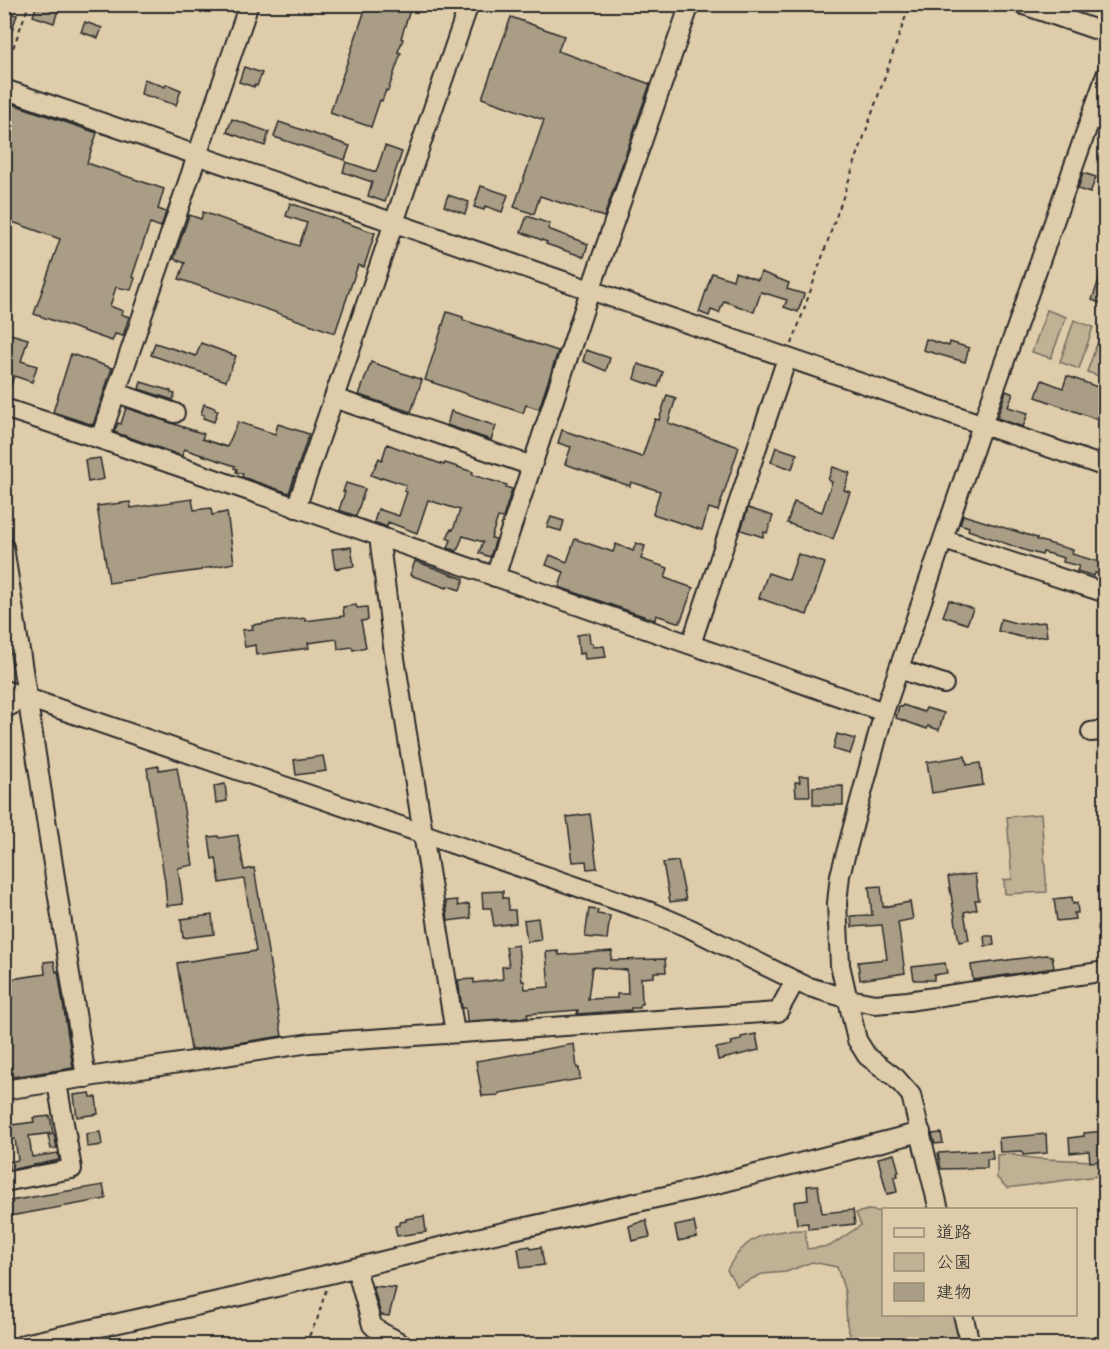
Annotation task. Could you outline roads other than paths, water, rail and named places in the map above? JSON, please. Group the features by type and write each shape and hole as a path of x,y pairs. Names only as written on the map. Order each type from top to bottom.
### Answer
{"street":[{"path":"100,439 249,4"},
{"path":"296,508 469,4"},
{"path":"495,577 590,291 690,4"},
{"path":"1021,4 1106,33"},
{"path":"939,1208 911,1095 896,1078 867,1056 857,1040 840,965 837,903 840,875 884,712 982,425 1106,75"},
{"path":"4,89 1106,467"},
{"path":"691,644 787,358"},
{"path":"117,393 175,413"},
{"path":"334,398 532,466"},
{"path":"4,408 100,439 884,712"},
{"path":"379,536 393,646 455,1033"},
{"path":"944,540 1106,593"},
{"path":"4,547 86,1078"},
{"path":"899,669 944,684"},
{"path":"4,690 651,912 691,929 800,984 849,999 875,1004 909,1001 1106,971"},
{"path":"4,709 27,698"},
{"path":"4,1090 310,1043 778,1012 800,984 820,982 831,976 840,965"},
{"path":"4,1182 72,1169 57,1083"},
{"path":"24,1344 701,1188 921,1132"},
{"path":"356,1268 372,1325 378,1332 394,1338 401,1344"},
{"path":"963,1316 970,1344"}]}
